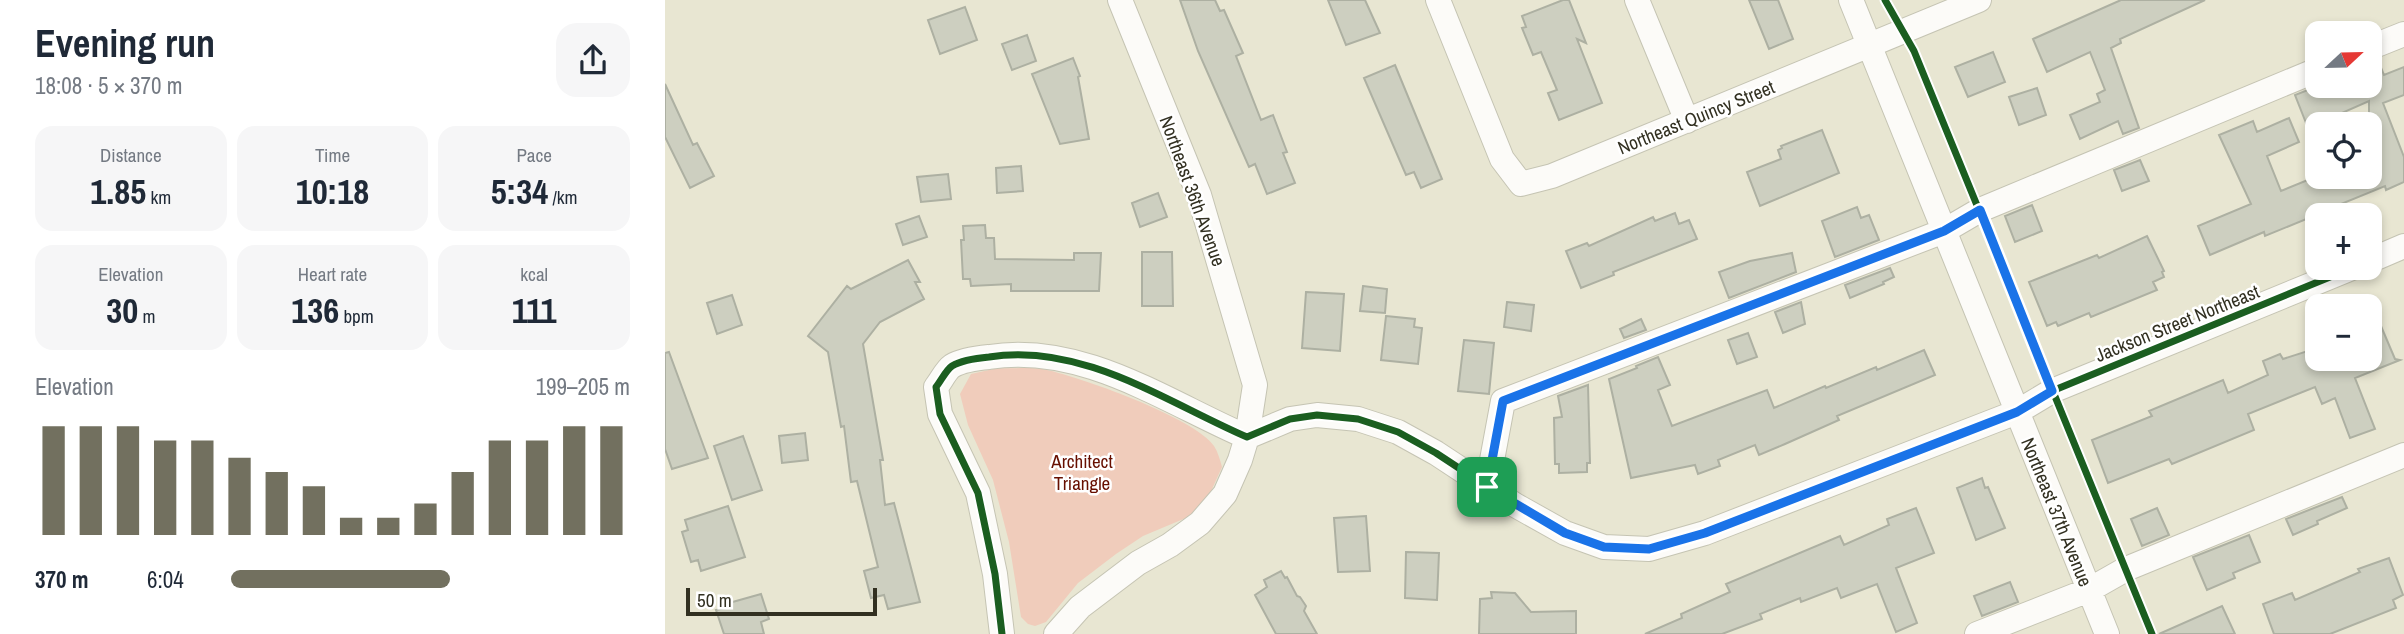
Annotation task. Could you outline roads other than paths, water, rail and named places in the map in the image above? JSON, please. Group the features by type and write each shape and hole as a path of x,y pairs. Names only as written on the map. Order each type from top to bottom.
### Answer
{"street":[{"name":"Northeast 36th Avenue","path":"1120,0 1199,195 1255,385 1247,437"},
{"name":"Northeast Quincy Street","path":"1438,0 1502,159 1521,184 1540,180 1687,121 1979,0"},
{"path":"1637,0 1687,121"},
{"name":"Northeast 37th Avenue","path":"1851,0 2107,634"},
{"path":"2382,43 2404,34"},
{"path":"1487,487 1503,401 1944,231 1980,210 2305,75"},
{"path":"2382,255 2404,246"},
{"name":"Jackson Street Northeast","path":"1247,437 1290,419 1317,415 1358,419 1398,432 1565,533 1604,547 1649,549 1705,533 2017,412 2052,391 2323,280"},
{"path":"1002,634 995,574 978,493 940,414 936,387 951,366 1007,354 1063,359 1123,376 1247,437 1225,494 1200,523 1137,564 1080,607 1056,634"},
{"path":"1977,634 2089,590 2126,569 2404,455"}],"park label":[{"name":"Architect Triangle","path":"1082,472"}]}
